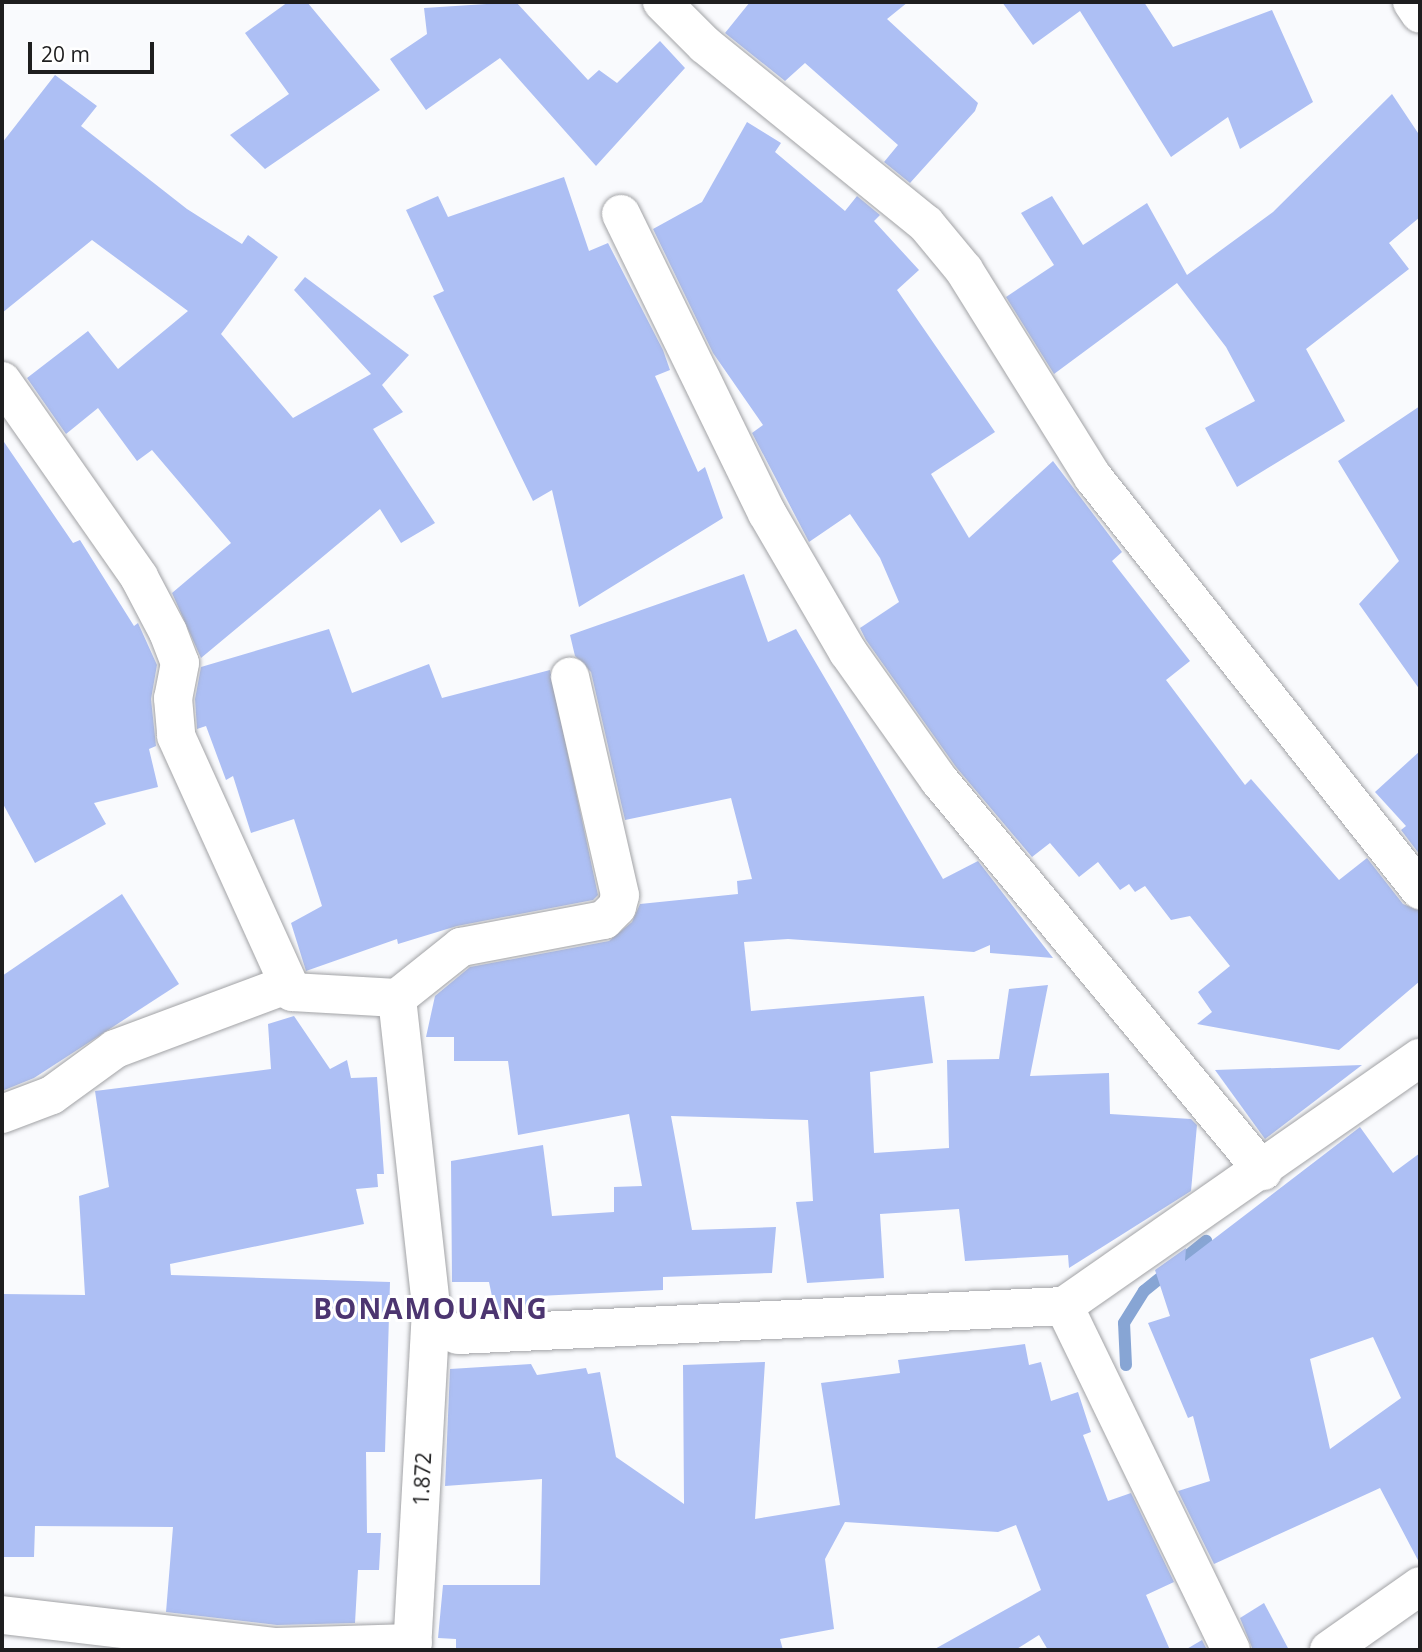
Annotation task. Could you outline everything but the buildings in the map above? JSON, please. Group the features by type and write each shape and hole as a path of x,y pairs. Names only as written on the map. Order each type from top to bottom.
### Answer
{"street":[{"path":"662,2 705,45 926,224 964,270 1093,477 1420,890"},
{"path":"1412,2 1420,14"},
{"path":"621,214 767,513 848,652 939,780 1263,1171"},
{"path":"2,381 139,577 168,632 180,663 173,698 176,736 286,985 302,995 397,998 461,947 604,920 617,907 620,895 570,677"},
{"path":"2,1114 52,1095 115,1049 286,985"},
{"name":"1.872","path":"397,998 431,1308 413,1647"},
{"path":"431,1308 444,1329 458,1335 1064,1306 1263,1171 1420,1058"},
{"path":"1064,1306 1231,1650"},
{"path":"1329,1650 1420,1586"},
{"path":"2,1615 276,1647 413,1647"}],"waterway":[{"path":"1126,1365 1124,1323 1144,1291 1206,1241"}],"district":[{"name":"BONAMOUANG","path":"431,1308"}]}
